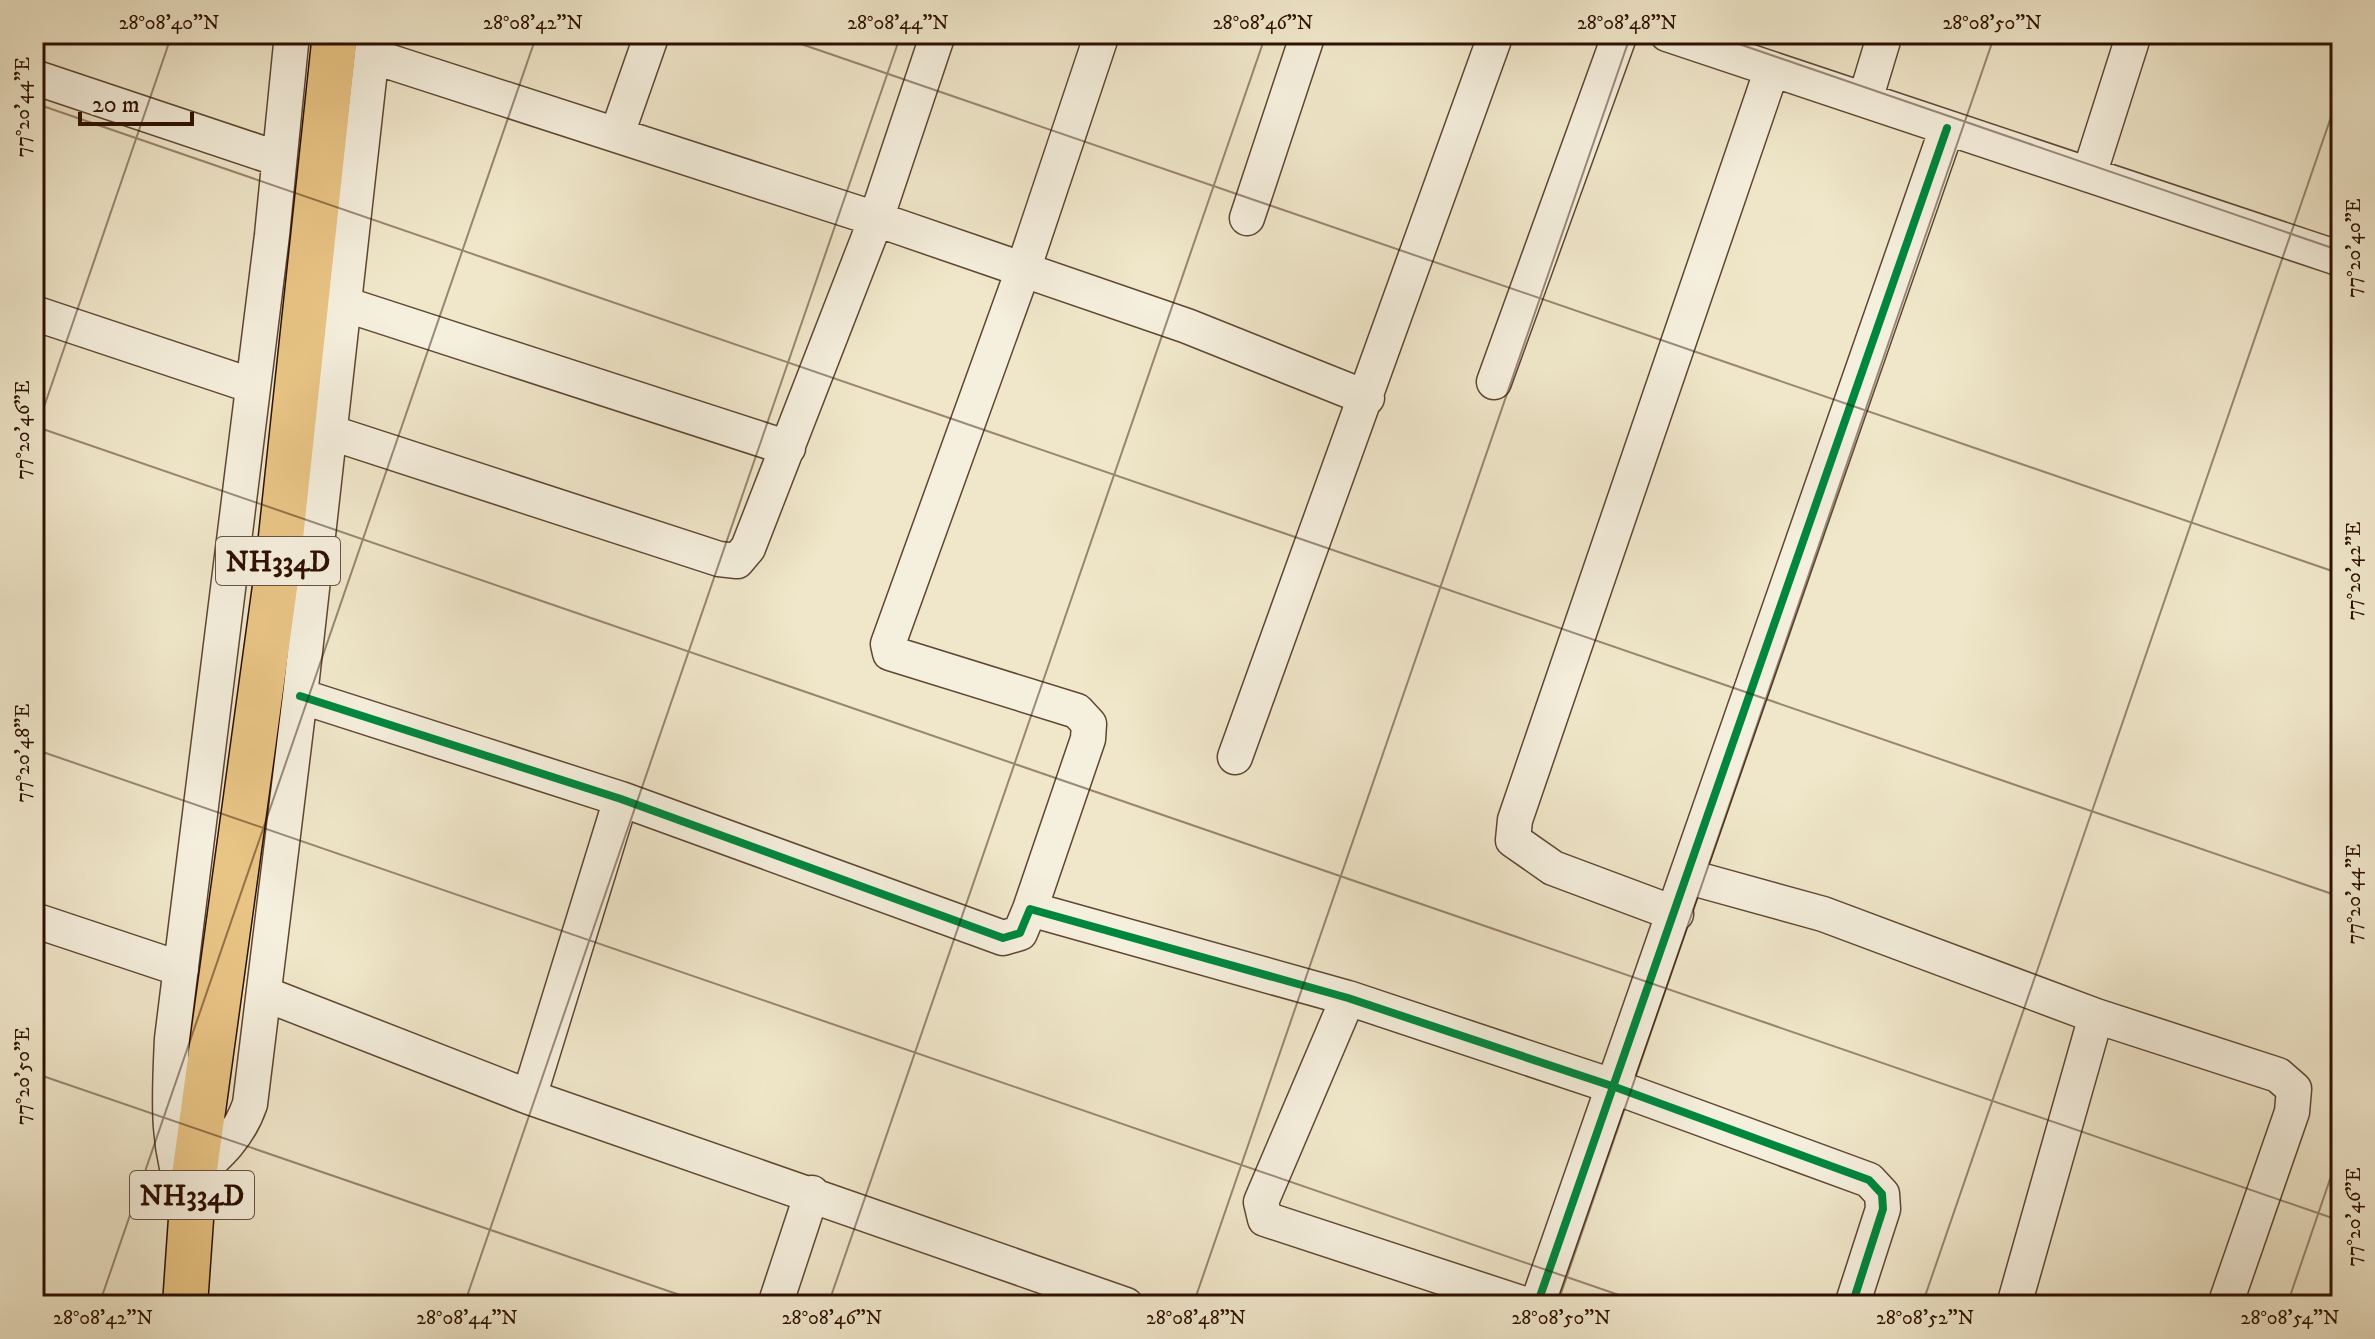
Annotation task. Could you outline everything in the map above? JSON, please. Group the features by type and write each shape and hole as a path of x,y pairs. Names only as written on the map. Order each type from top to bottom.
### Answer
{"highway":[{"name":"NH334D","path":"185,1305 192,1195 278,565 335,34"}],"street":[{"path":"292,34 253,386 181,969 169,1119 174,1169 192,1195 242,1126 250,1104 300,696 373,45 617,134 1187,326 1367,398"},
{"path":"617,134 652,34"},
{"path":"329,432 719,559 737,561 748,548 876,219 938,34"},
{"path":"300,696 621,799 1003,938 1020,933 1088,739 1089,724 1077,711 890,653 888,644 1023,270 1102,34"},
{"path":"1247,218 1308,34"},
{"path":"1235,757 1496,34"},
{"path":"1494,382 1620,34"},
{"path":"1667,34 2341,259"},
{"path":"1865,100 1885,34"},
{"path":"2089,175 2134,34"},
{"path":"1676,914 1553,868 1513,840 1515,820 1772,69"},
{"path":"34,77 279,159"},
{"path":"1537,1305 1689,877 1947,128"},
{"path":"344,304 788,448"},
{"path":"34,313 253,386"},
{"path":"529,1097 621,799"},
{"path":"1689,877 1823,914 2096,1016 2278,1075 2294,1089 2292,1112 2225,1305"},
{"path":"1030,909 1348,998 1615,1087 1877,1185 1882,1194 1883,1209 1852,1305"},
{"path":"34,920 181,969"},
{"path":"265,994 529,1097 812,1193 1126,1305"},
{"path":"1348,998 1261,1202 1265,1219 1527,1305"},
{"path":"2014,1305 2096,1016"},
{"path":"775,1305 812,1193"}],"cycle path":[{"path":"1537,1305 1947,128"},
{"path":"300,696 621,799 1003,938 1020,933 1030,909 1348,998 1615,1087 1869,1180 1882,1194 1883,1209 1852,1305"}]}
